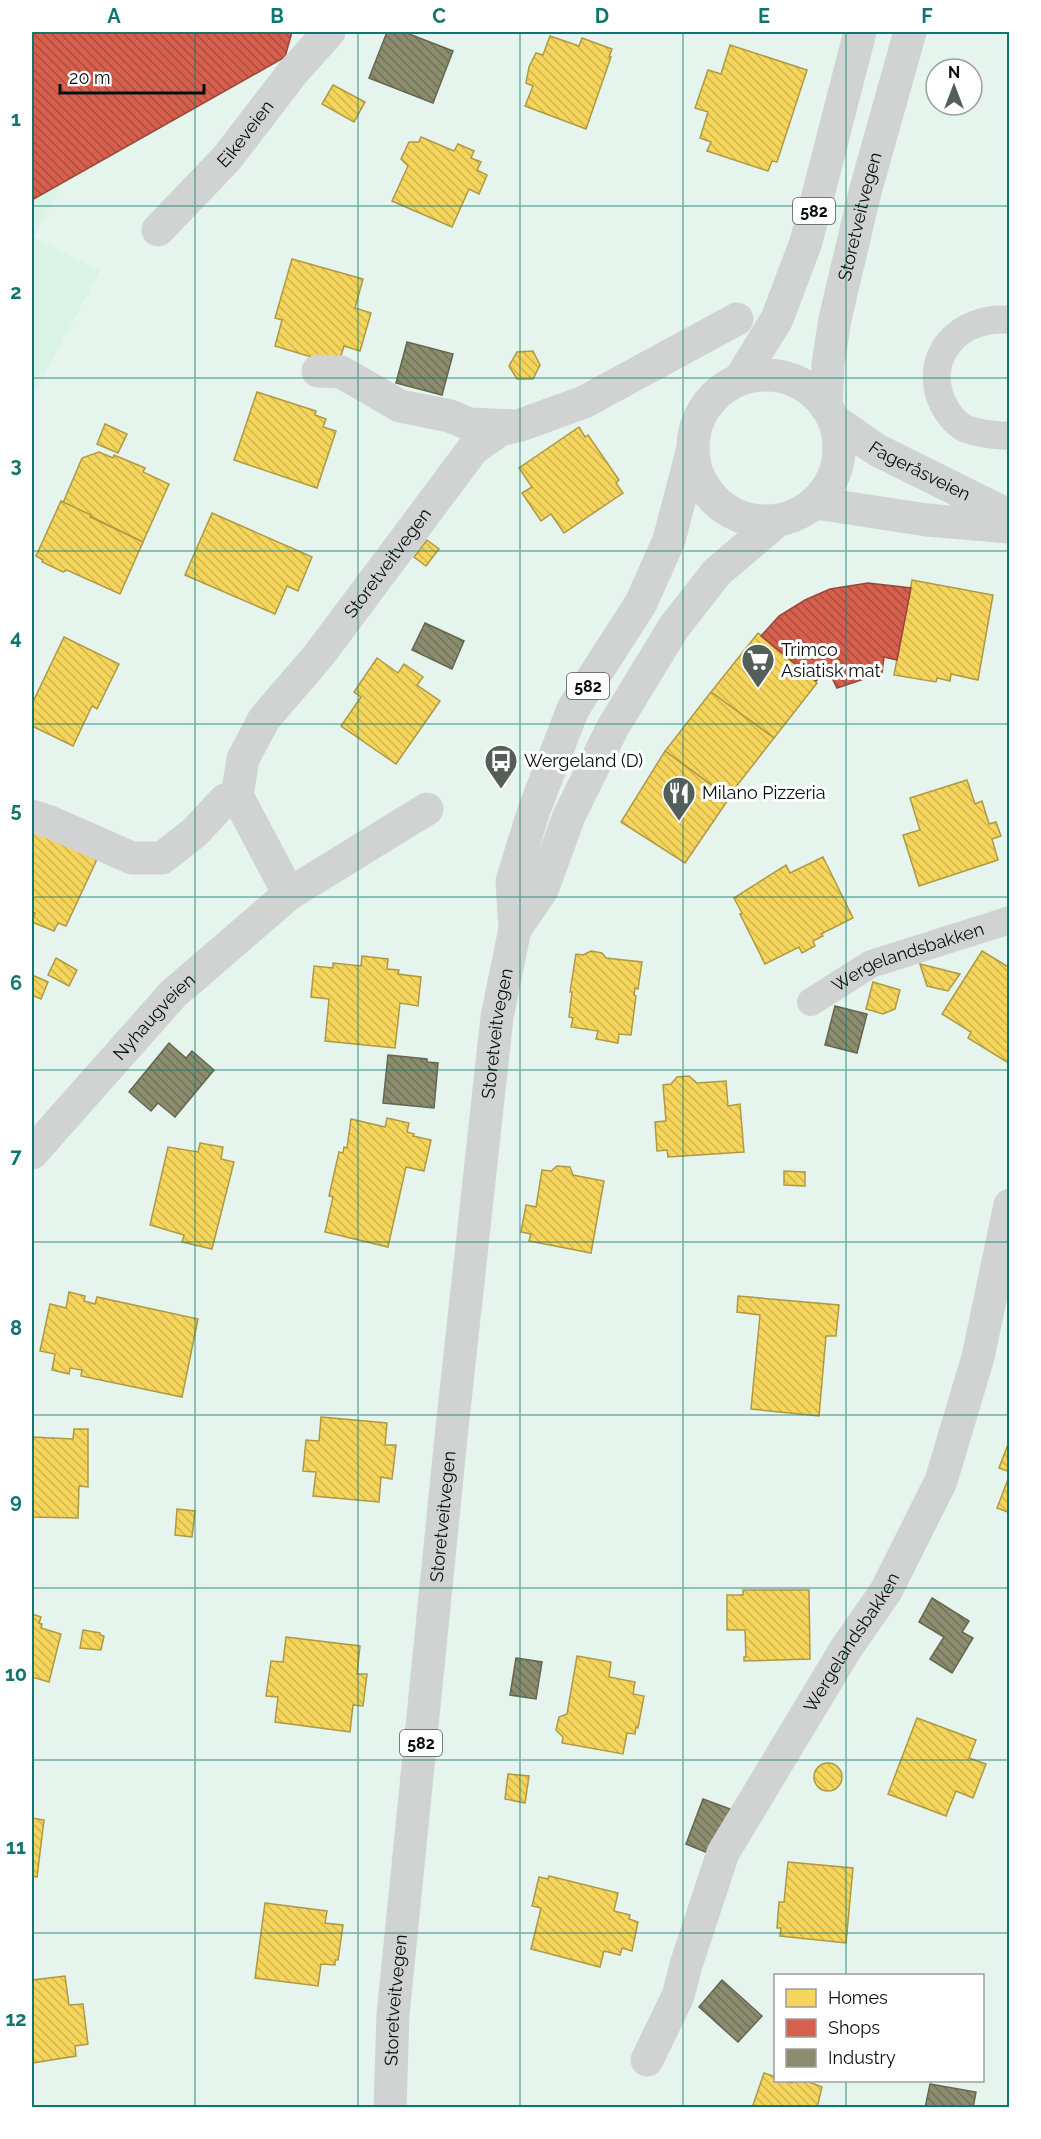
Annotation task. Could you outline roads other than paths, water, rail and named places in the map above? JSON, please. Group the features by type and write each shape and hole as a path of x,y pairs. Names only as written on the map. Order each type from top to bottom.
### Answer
{"street":[{"name":"Eikeveien","path":"158,230 227,158 293,72 329,32"},
{"name":"582","path":"740,380 777,319 806,243 860,32"},
{"name":"Storetveitvegen","path":"830,413 828,364 835,319 865,192 910,32"},
{"name":"Storetveitvegen","path":"237,796 243,759 264,719 319,655 473,449 500,430 518,426 584,402 737,319"},
{"name":"Storetveitvegen","path":"318,371 341,372 400,406 450,416 470,424 518,426"},
{"name":"582","path":"760,375 780,376 800,383 816,395 830,413 839,435 836,472 828,489 816,503 798,515 777,521 756,521 736,516 718,504 704,489 696,471 692,452 694,434 700,416 710,400 724,387 760,375"},
{"name":"Fageråsveien","path":"830,413 877,450 1010,516"},
{"name":"Storetveitvegen","path":"390,2108 393,2015 451,1437 497,1017 515,929 512,881 534,810 573,709 641,603 669,540 692,452"},
{"name":"Fageråsveien","path":"816,503 927,520 1010,526"},
{"name":"Storetveitvegen","path":"515,929 542,890 569,816 613,727 674,627 717,572 777,521"},
{"path":"32,816 132,858 162,858 194,833 225,800 237,796 289,894"},
{"name":"Nyhaugveien","path":"32,1153 173,994 289,894 427,809"},
{"name":"Wergelandsbakken","path":"647,2060 678,1996 723,1853 845,1650 886,1591 941,1481 978,1357 1010,1205"}],"lane":[{"path":"1010,320 980,321 962,331 947,343 940,356 936,376 939,395 948,415 964,428 986,434 1010,436"},
{"name":"Wergelandsbakken","path":"811,1002 871,964 1010,920"}],"place":[{"name":"Trimco Asiatisk mat","path":"758,689"},
{"name":"Wergeland (D)","path":"501,790"},
{"name":"Milano Pizzeria","path":"679,822"}]}
